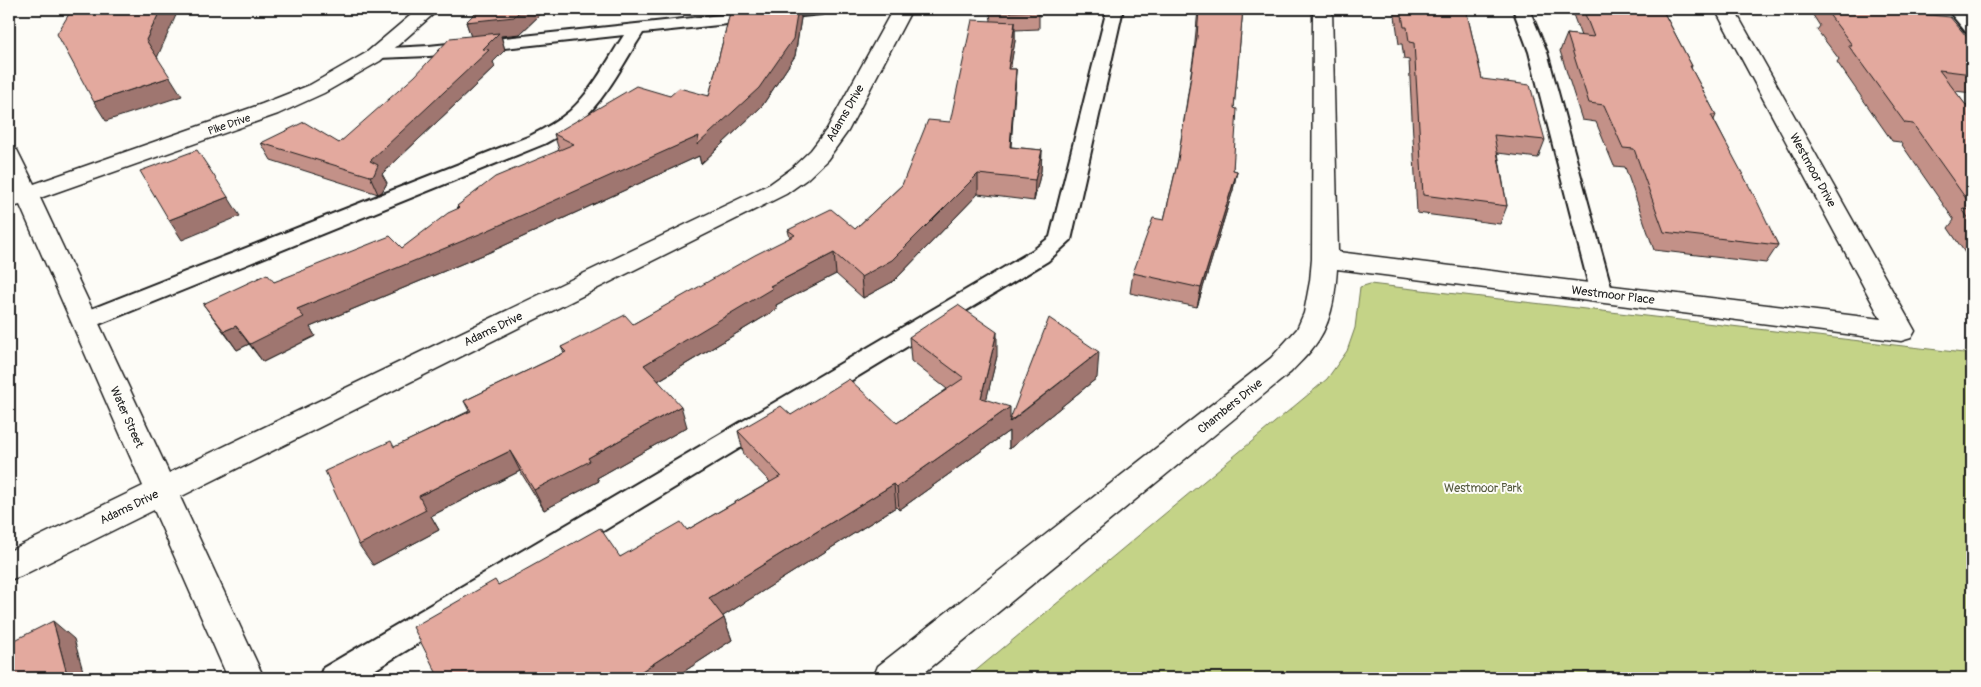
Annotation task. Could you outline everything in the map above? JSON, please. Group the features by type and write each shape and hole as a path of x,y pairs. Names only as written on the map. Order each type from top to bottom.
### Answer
{"street":[{"name":"Pike Drive","path":"18,198 270,109 347,74 378,53 429,9"},
{"name":"Adams Drive","path":"9,566 778,190 819,155 837,131 902,9"},
{"name":"Chambers Drive","path":"891,678 1281,364 1304,341 1317,316 1323,290 1325,259 1322,9"},
{"name":"Westmoor Drive","path":"1725,9 1901,330"},
{"name":"Water Street","path":"9,155 18,198 84,321 246,678"},
{"name":"Westmoor Place","path":"1325,259 1901,330"}],"lane":[{"path":"378,53 429,51 821,9"},
{"path":"334,678 1040,256 1060,240 1115,9"},
{"path":"1521,9 1538,52 1602,294"},
{"path":"1955,9 1972,28"},
{"path":"84,321 536,140 557,129 592,97 637,29"}],"green space":[{"name":"Westmoor Park","path":"1370,284 1972,354 1972,678 967,678 1327,379 1347,351 1355,328 1360,287"}],"building":[{"path":"72,9 161,9 146,40 170,77 94,102 57,34"},
{"path":"479,9 522,9 514,17 466,22"},
{"path":"731,9 798,9 793,39 759,88 697,145 699,136 482,233 297,309 304,317 250,344 236,326 224,331 203,304 267,274 274,282 390,236 402,248 448,213 459,208 457,206 495,177 574,144 554,134 636,86 670,96 679,88 709,96"},
{"path":"992,9 1039,9 1040,11 993,13"},
{"path":"1199,9 1243,9 1234,108 1237,109 1233,170 1237,171 1201,288 1133,273 1153,218 1164,220 1178,160 1197,37"},
{"path":"1401,9 1466,9 1482,79 1530,85 1545,140 1494,135 1507,206 1423,195 1414,43 1409,42 1407,27 1404,27"},
{"path":"1583,9 1662,9 1716,115 1711,115 1778,245 1664,232 1634,149 1623,148 1604,105 1589,103 1567,34 1594,37"},
{"path":"1830,9 1888,9 1890,11 1950,17 1972,43 1972,74 1939,70 1972,113 1972,207 1913,124 1905,123 1848,45 1852,45 1828,13 1834,14"},
{"path":"972,20 1015,22 1008,69 1016,69 1010,147 1042,150 1035,180 978,174 892,260 861,277 834,253 770,286 773,288 644,365 681,406 588,458 590,461 534,490 510,451 419,496 426,510 359,545 325,471 391,441 394,447 471,411 464,401 566,352 561,347 625,315 633,324 755,255 795,235 788,230 831,209 855,229 902,185 928,120 950,122"},
{"path":"499,33 483,49 489,50 370,161 378,165 374,175 370,176 261,143 304,122 339,143 415,76 450,38"},
{"path":"197,150 228,197 169,220 140,171"},
{"path":"1962,209 1972,210 1972,223"},
{"path":"958,305 997,332 981,398 1010,407 897,487 894,484 709,598 724,618 631,678 439,678 413,627 495,580 498,585 600,528 620,557 681,522 687,530 781,476 738,431 781,406 791,415 849,379 897,423 964,378 909,337"},
{"path":"1049,318 1099,352 1009,422"},
{"path":"53,621 68,678 9,678 9,643"}]}
